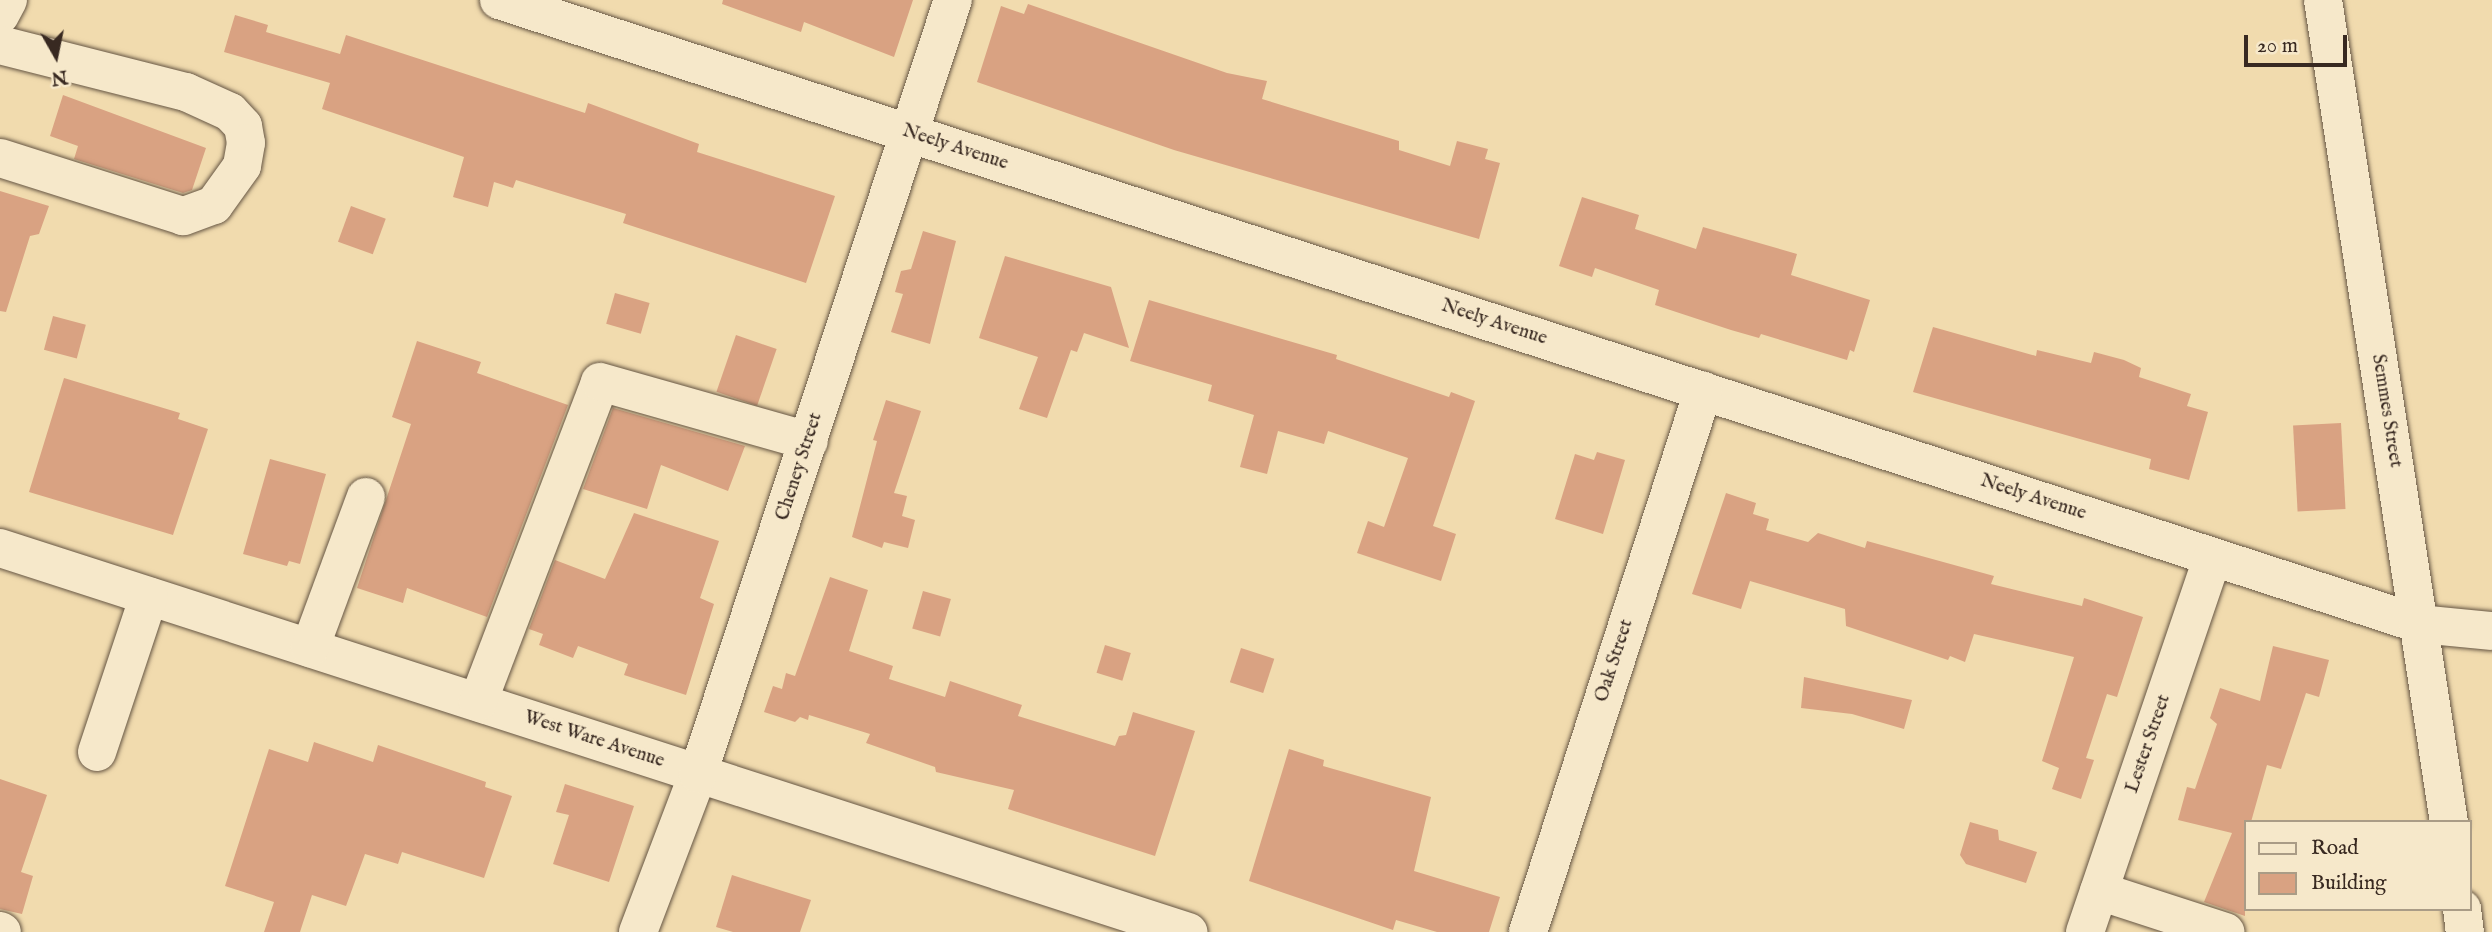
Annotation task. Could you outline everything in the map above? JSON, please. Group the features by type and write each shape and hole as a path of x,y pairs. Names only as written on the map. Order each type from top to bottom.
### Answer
{"street":[{"path":"0,15 8,0"},
{"name":"Neely Avenue","path":"499,0 2419,624 2492,631"},
{"name":"Cheney Street","path":"638,932 698,774 953,0"},
{"name":"Semmes Street","path":"2323,0 2449,820"},
{"path":"0,46 186,92 230,112 243,126 246,143 242,166 214,205 183,216 0,158"},
{"path":"478,702 600,383 809,441"},
{"name":"Oak Street","path":"1528,932 1703,391"},
{"path":"310,648 366,497"},
{"name":"West Ware Avenue","path":"0,548 1188,932"},
{"name":"Lester Street","path":"2085,932 2213,557"},
{"path":"97,752 149,596"},
{"path":"2099,891 2225,932"},
{"path":"2462,911 2465,932"}],"building":[{"path":"723,0 913,0 894,57 804,22 801,32 722,4"},
{"path":"1028,4 1227,73 1267,81 1262,99 1399,141 1399,150 1450,166 1457,141 1488,149 1485,159 1500,163 1479,239 1174,150 977,82 1001,6 1024,14"},
{"path":"235,15 268,25 266,32 340,54 346,35 585,113 588,103 699,144 697,152 835,196 806,283 623,223 626,214 516,180 513,188 494,182 488,207 453,197 464,157 322,109 330,83 224,52"},
{"path":"63,95 206,148 192,190 183,193 74,159 78,146 50,136"},
{"path":"0,191 49,206 39,234 30,236 6,312 0,311"},
{"path":"1582,197 1639,215 1635,229 1696,249 1703,227 1797,254 1791,275 1870,300 1854,352 1850,350 1847,360 1761,334 1759,338 1731,330 1655,305 1659,290 1595,268 1592,277 1559,266"},
{"path":"351,206 386,219 373,254 338,242"},
{"path":"923,231 956,241 930,344 891,332 903,294 895,292 901,271 911,269"},
{"path":"1005,256 1111,287 1129,348 1084,333 1077,352 1071,350 1047,418 1019,409 1038,357 979,338"},
{"path":"615,293 650,303 641,334 606,324"},
{"path":"1149,300 1337,355 1336,359 1449,397 1451,392 1475,401 1433,526 1456,534 1441,581 1357,553 1368,521 1384,527 1408,458 1328,431 1324,444 1278,431 1267,474 1240,467 1254,415 1208,401 1212,385 1130,361"},
{"path":"53,316 86,325 77,359 44,350"},
{"path":"1933,327 2036,356 2037,350 2091,363 2094,352 2141,368 2139,377 2191,394 2187,406 2208,412 2189,480 2149,469 2151,459 1913,392"},
{"path":"736,335 777,349 757,406 716,392"},
{"path":"417,341 481,362 477,373 568,405 487,617 407,588 403,603 357,588 411,424 392,417"},
{"path":"64,378 180,413 178,419 208,429 173,535 29,492"},
{"path":"886,400 921,411 894,493 907,496 902,516 915,520 908,548 884,542 882,548 852,537 877,441 873,440"},
{"path":"613,408 745,446 728,491 661,465 647,509 583,489"},
{"path":"2341,423 2346,509 2298,511 2293,426"},
{"path":"1597,452 1625,460 1603,534 1555,519 1575,454 1594,460"},
{"path":"270,459 326,474 300,564 289,561 287,566 243,554"},
{"path":"1726,493 1756,503 1753,514 1769,519 1766,530 1808,542 1818,533 1865,548 1867,541 1994,576 1991,584 2082,606 2084,598 2143,617 2117,697 2107,694 2086,758 2094,760 2081,799 2052,789 2059,768 2042,761 2074,657 1974,634 1965,662 1950,656 1948,660 1846,626 1845,609 1750,581 1741,609 1692,594"},
{"path":"634,513 719,541 700,598 714,604 686,695 624,675 628,664 578,646 573,658 539,645 543,634 529,629 555,560 605,579"},
{"path":"830,577 868,590 849,651 893,666 889,679 945,697 950,681 1022,705 1018,716 1115,746 1119,736 1126,735 1133,712 1195,731 1155,856 1008,809 1014,790 936,772 935,767 866,743 870,734 809,715 808,720 800,717 795,722 764,712 773,686 782,689 786,673 795,676"},
{"path":"923,591 951,599 940,636 912,628"},
{"path":"1105,645 1131,653 1122,681 1097,673"},
{"path":"2273,646 2329,660 2319,697 2306,693 2281,769 2267,765 2252,820 2244,820 2245,916 2204,902 2232,833 2178,820 2187,787 2195,789 2217,724 2210,718 2220,688 2260,701"},
{"path":"1241,648 1274,659 1263,693 1230,682"},
{"path":"1804,677 1912,700 1904,729 1852,714 1801,708"},
{"path":"314,742 373,762 378,745 486,782 485,787 512,796 484,878 402,852 398,864 365,854 346,906 312,895 300,932 264,932 274,902 225,886 269,749 308,762"},
{"path":"1289,749 1324,760 1323,766 1431,797 1414,871 1500,897 1489,932 1437,932 1396,920 1393,930 1249,881"},
{"path":"0,779 47,795 21,872 33,876 22,914 0,909"},
{"path":"565,784 634,806 609,882 553,864 569,815 556,812"},
{"path":"1970,822 1998,830 1999,840 2037,852 2026,883 1966,864 1960,855"},
{"path":"732,875 811,900 800,932 733,932 716,927"}]}
